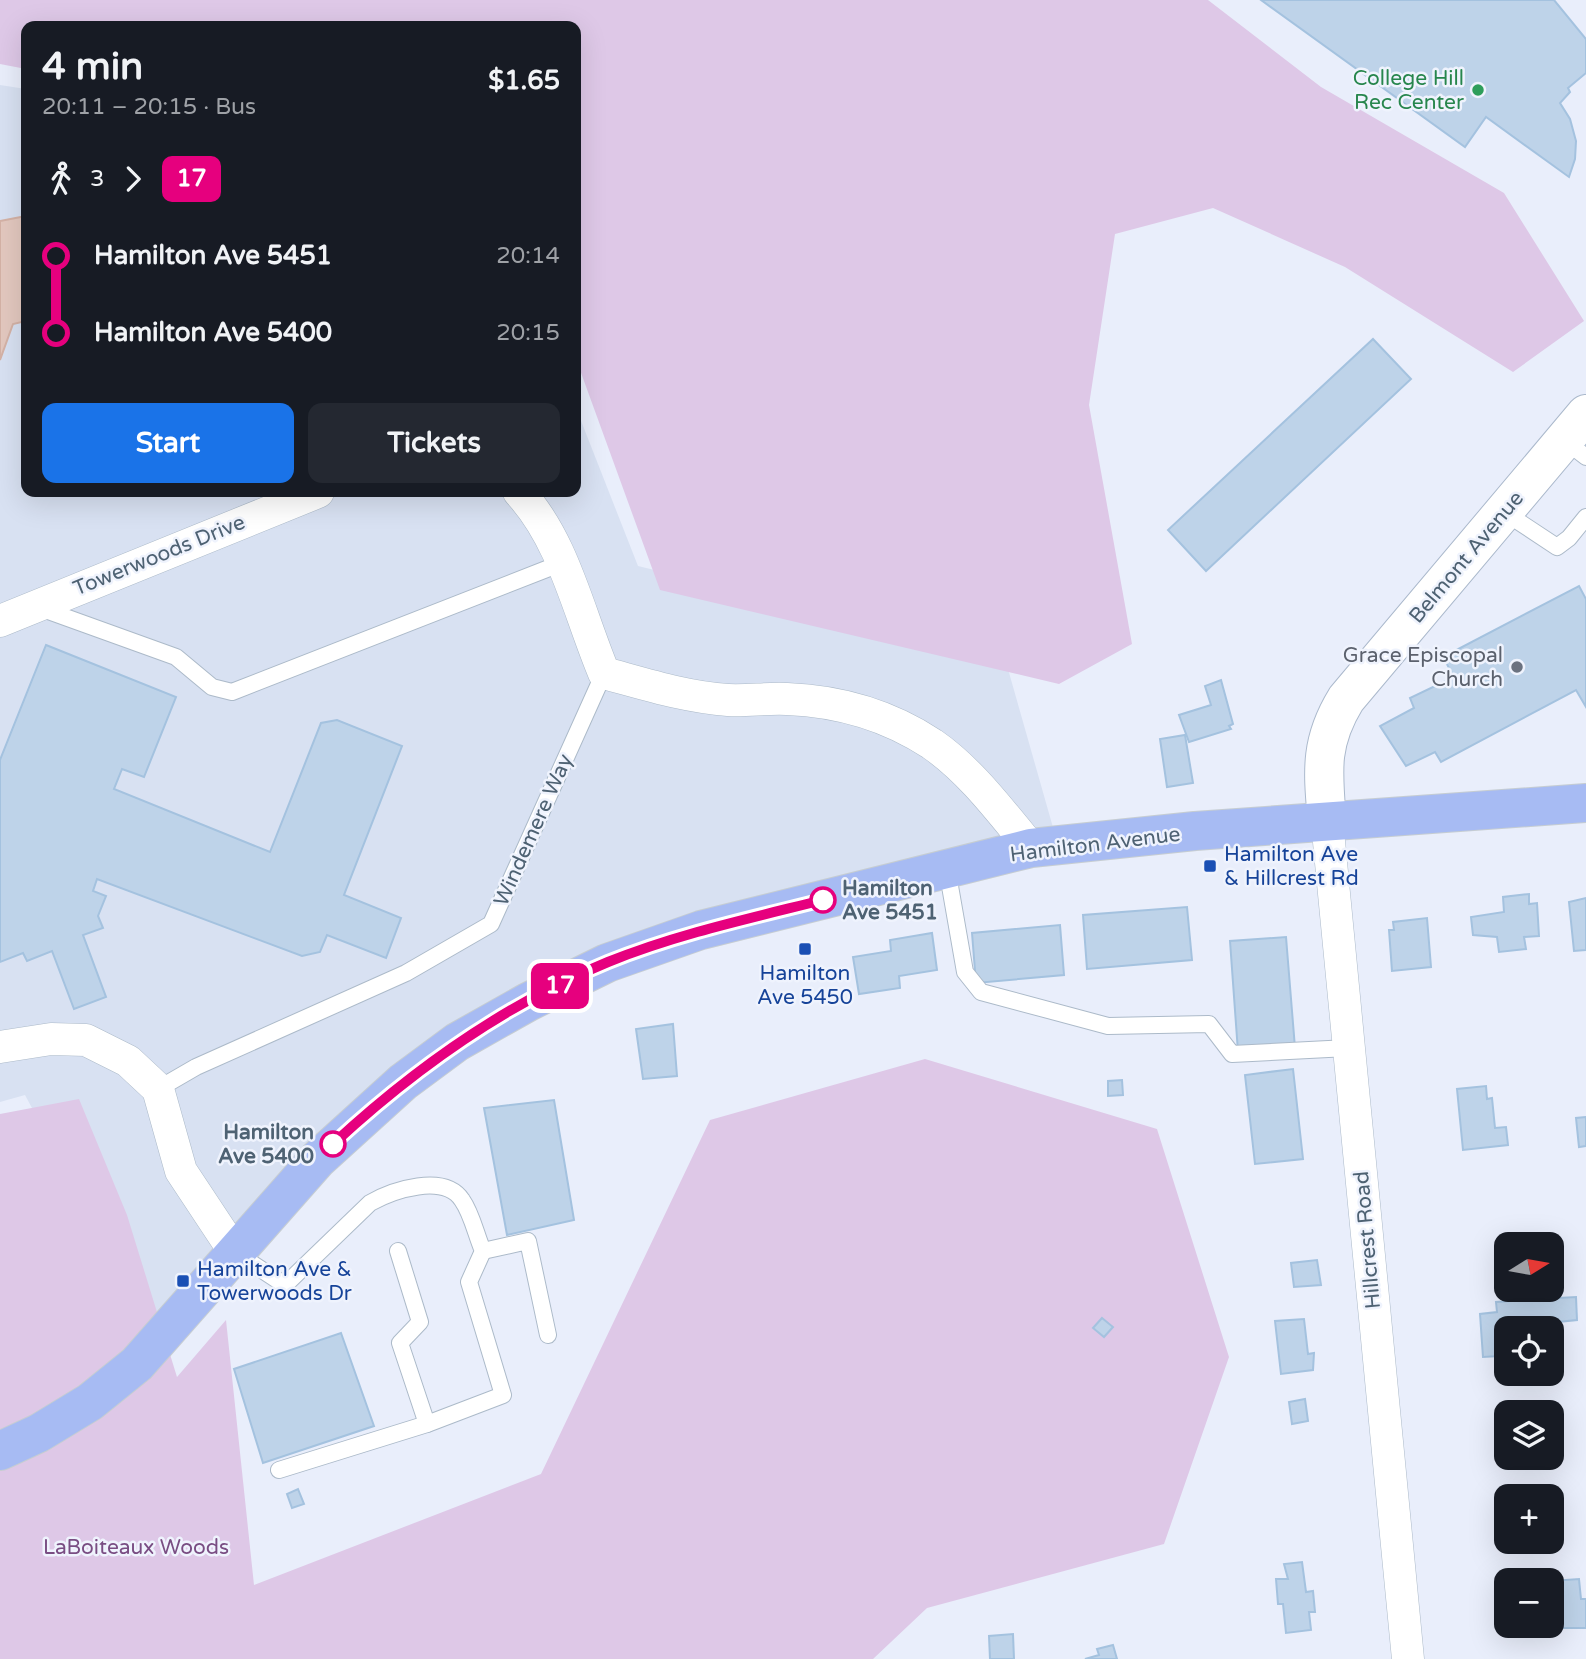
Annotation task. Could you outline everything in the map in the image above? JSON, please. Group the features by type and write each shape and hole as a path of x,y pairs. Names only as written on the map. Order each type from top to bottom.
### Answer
{"main road":[{"name":"Hamilton Avenue","path":"0,1451 38,1433 90,1402 137,1364 179,1320 234,1251 317,1160 403,1082 457,1042 607,962 701,930 1031,848 1327,821 1586,803"}],"street":[{"name":"Belmont Avenue","path":"1327,821 1323,765 1326,736 1338,712 1504,512 1579,437"},
{"name":"Towerwoods Drive","path":"0,621 306,497"},
{"path":"524,497 538,512 562,562 604,673 686,695 729,700 785,699 836,703 884,718 933,745 985,793 1031,848"},
{"name":"Hillcrest Road","path":"1327,821 1408,1659"},
{"path":"0,1047 51,1039 86,1040 128,1061 158,1089 181,1171 234,1251"}],"lane":[{"path":"1504,512 1557,547 1569,538 1586,517"},
{"path":"34,606 176,657 212,687 232,692 562,562"},
{"name":"Windemere Way","path":"158,1089 196,1067 406,973 491,925 604,673"},
{"path":"947,869 965,972 981,992 1108,1026 1209,1024 1232,1054 1348,1048"},
{"path":"234,1251 285,1285 370,1203 383,1195 415,1187 437,1186 454,1191 463,1200 482,1251 469,1282 503,1395 427,1424 279,1470"},
{"path":"482,1251 528,1241 548,1335"},
{"path":"398,1251 420,1322 400,1343 427,1424"}],"shaded area":[{"path":"0,85 21,88 21,497 581,497 581,421 638,566 1004,655 1058,845 701,930 457,1042 158,1342 25,1095 0,1102"},
{"path":"21,217 21,322 13,324 0,360 0,221"}],"green space":[{"path":"0,0 1208,0 1321,87 1504,193 1584,321 1513,372 1345,267 1213,208 1115,234 1089,405 1132,644 1059,684 660,590 581,373 581,21 21,21 21,68 0,64"},
{"name":"LaBoiteaux Woods","path":"925,1059 1157,1129 1229,1357 1164,1544 927,1608 873,1659 0,1659 0,1114 79,1099 127,1215 177,1377 226,1320 254,1585 541,1474 710,1120"}],"building":[{"name":"College Hill Rec Center","path":"1261,0 1554,0 1586,39 1586,73 1568,88 1570,92 1560,103 1570,119 1576,141 1575,159 1569,177 1486,117 1465,147"},
{"path":"1373,339 1411,379 1206,571 1168,530"},
{"name":"Grace Episcopal Church","path":"1579,586 1586,599 1586,707 1576,690 1441,762 1435,752 1406,766 1380,726 1414,708 1410,698 1454,677 1443,657"},
{"path":"46,645 176,697 144,777 122,769 114,789 270,852 321,723 337,720 402,746 344,895 401,918 386,958 327,935 320,952 302,956 97,879 93,891 106,896 98,916 103,928 83,935 106,997 74,1009 52,951 27,961 23,953 0,962 0,760"},
{"path":"1221,680 1233,724 1229,726 1231,729 1189,742 1179,715 1211,705 1205,686"},
{"path":"1185,735 1193,783 1167,787 1160,739"},
{"path":"1529,894 1529,904 1537,903 1539,936 1524,937 1526,949 1499,952 1497,937 1473,935 1471,917 1504,912 1503,897"},
{"path":"1586,898 1586,950 1574,951 1569,902"},
{"path":"1187,907 1192,960 1087,969 1083,915"},
{"path":"1427,918 1431,967 1392,971 1389,930 1394,930 1393,922"},
{"path":"1060,925 1064,975 976,983 972,933"},
{"path":"932,933 937,970 899,976 900,988 859,994 853,957 891,951 890,940"},
{"path":"1286,937 1295,1048 1238,1052 1230,941"},
{"path":"673,1024 677,1076 643,1079 636,1029"},
{"path":"1293,1069 1303,1159 1255,1164 1245,1075"},
{"path":"1122,1080 1123,1095 1108,1096 1108,1081"},
{"path":"1486,1086 1487,1099 1492,1098 1495,1128 1506,1127 1508,1145 1463,1150 1457,1089"},
{"path":"554,1100 574,1220 507,1235 484,1108"},
{"path":"1586,1117 1586,1146 1579,1147 1576,1118"},
{"path":"1317,1260 1321,1285 1294,1287 1291,1263"},
{"path":"1576,1297 1577,1320 1564,1321 1564,1316 1494,1316 1494,1356 1483,1357 1480,1314 1497,1312 1496,1302 1564,1302 1564,1298"},
{"path":"1102,1318 1113,1327 1104,1337 1093,1328"},
{"path":"1304,1319 1308,1354 1314,1353 1313,1370 1281,1374 1275,1321"},
{"path":"341,1333 374,1426 263,1463 234,1369"},
{"path":"1305,1399 1308,1421 1292,1424 1289,1402"},
{"path":"298,1489 304,1504 292,1508 287,1494"},
{"path":"1302,1562 1306,1592 1313,1591 1315,1612 1309,1612 1311,1630 1286,1633 1283,1604 1278,1604 1276,1579 1288,1579 1284,1564"},
{"path":"1579,1579 1581,1599 1586,1599 1586,1628 1564,1628 1564,1580"},
{"path":"1013,1634 1014,1659 990,1659 989,1636"},
{"path":"1113,1645 1117,1659 1085,1659 1099,1655 1097,1649"}],"bus line":[{"name":"17","path":"333,1144 403,1082 457,1042 607,962 701,930 823,900"}],"place":[{"name":"College Hill Rec Center","path":"1478,90"},
{"name":"Grace Episcopal Church","path":"1517,667"},
{"name":"Hamilton Ave & Hillcrest Rd","path":"1210,866"},
{"name":"Hamilton Ave 5451","path":"823,900"},
{"name":"Hamilton Ave 5450","path":"805,949"},
{"name":"Hamilton Ave 5400","path":"333,1144"},
{"name":"Hamilton Ave & Towerwoods Dr","path":"183,1281"}]}
